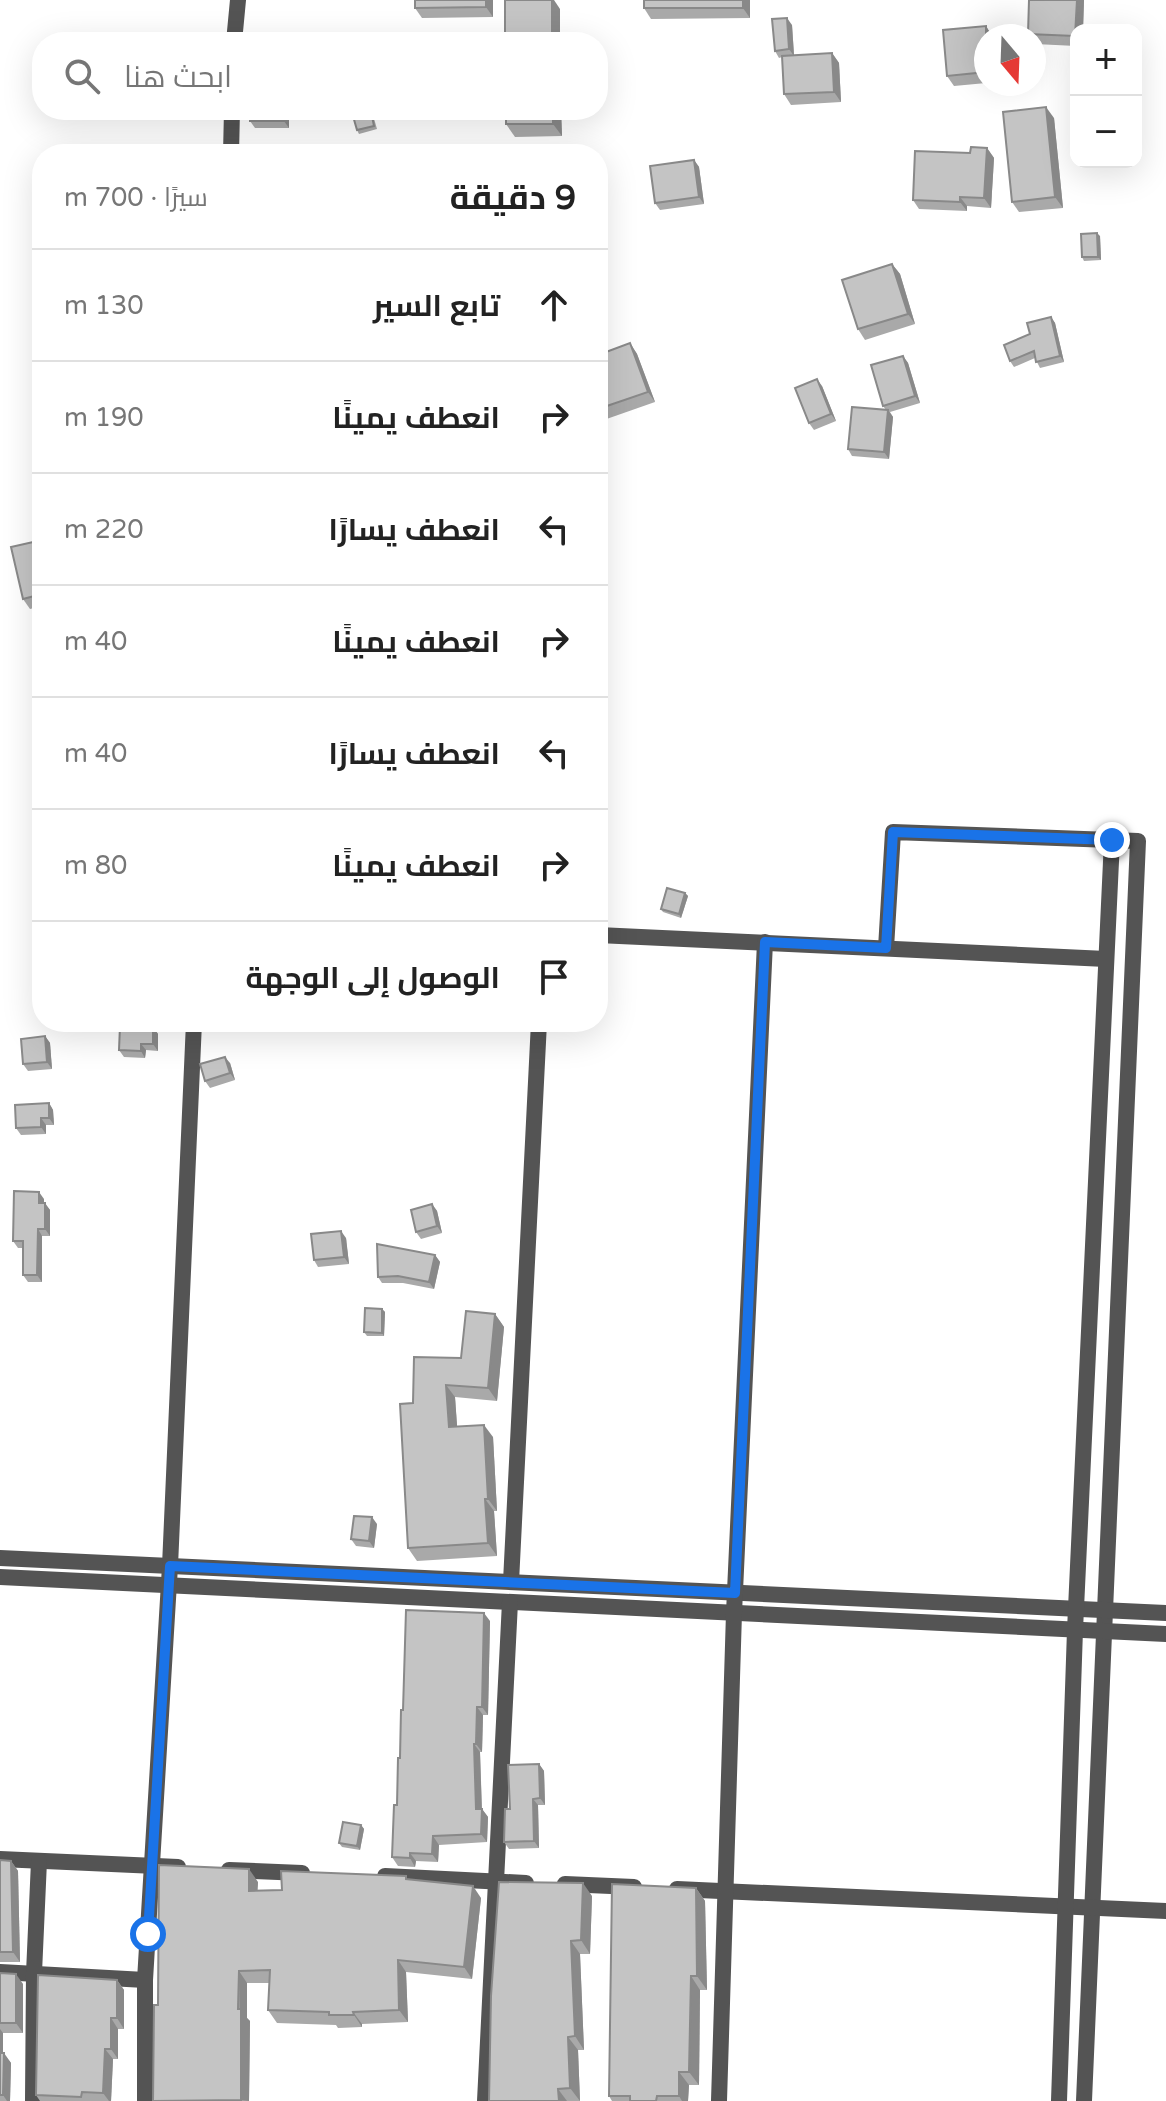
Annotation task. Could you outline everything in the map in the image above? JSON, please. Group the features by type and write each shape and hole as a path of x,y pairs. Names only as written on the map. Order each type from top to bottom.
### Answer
{"street":[{"path":"235,32 238,0"},
{"path":"231,144 232,120"},
{"path":"886,948 893,832 1138,841 1084,2101"},
{"path":"1059,2101 1075,1630 1112,840"},
{"path":"608,935 1106,959"},
{"path":"719,2101 734,1613 765,942"},
{"path":"145,2101 145,1980 170,1566 194,1032"},
{"path":"511,1582 538,1032"},
{"path":"0,1558 1166,1613"},
{"path":"0,1577 1166,1634"},
{"path":"485,2101 510,1602"},
{"path":"0,1859 323,1874"},
{"path":"33,2101 39,1861"},
{"path":"370,1876 1166,1911"},
{"path":"0,1972 145,1980"}],"building":[{"path":"415,0 486,0 486,7 415,8"},
{"path":"505,0 552,0 552,32 505,32"},
{"path":"644,0 743,0 743,8 644,8"},
{"path":"1029,0 1077,0 1076,24 1070,24 1070,36 1046,35 1046,24 1028,24"},
{"path":"787,18 789,49 775,51 772,19"},
{"path":"974,27 974,73 947,76 943,30"},
{"path":"832,53 834,92 784,94 782,56"},
{"path":"1046,107 1055,197 1012,202 1003,112"},
{"path":"354,120 373,120 374,126 357,130"},
{"path":"506,120 553,120 553,124 506,124"},
{"path":"971,147 987,148 984,198 960,197 960,202 913,200 915,151 970,153"},
{"path":"694,160 699,197 655,203 650,166"},
{"path":"1097,233 1098,257 1082,257 1081,234"},
{"path":"892,264 908,314 858,329 842,280"},
{"path":"1051,317 1060,356 1036,362 1034,351 1010,361 1004,345 1030,334 1027,323"},
{"path":"630,343 648,392 608,406 608,351"},
{"path":"903,356 915,396 883,406 871,365"},
{"path":"817,379 831,414 809,423 795,388"},
{"path":"852,407 888,410 884,452 848,449"},
{"path":"32,542 32,597 23,599 11,547"},
{"path":"667,888 685,893 679,914 661,909"},
{"path":"120,1032 153,1032 153,1044 141,1044 141,1051 119,1050"},
{"path":"45,1036 47,1062 23,1064 21,1039"},
{"path":"225,1057 230,1073 205,1081 200,1064"},
{"path":"49,1103 49,1118 41,1118 41,1127 16,1128 15,1105"},
{"path":"14,1191 39,1192 39,1203 45,1203 45,1229 38,1229 37,1275 23,1275 23,1241 13,1241"},
{"path":"432,1204 437,1226 416,1232 411,1210"},
{"path":"341,1231 344,1257 314,1260 311,1234"},
{"path":"377,1244 435,1255 429,1282 398,1276 378,1277"},
{"path":"365,1308 382,1309 382,1333 364,1332"},
{"path":"466,1311 495,1314 488,1388 446,1385 449,1427 484,1425 488,1543 408,1548 400,1404 413,1403 414,1357 461,1358"},
{"path":"354,1516 372,1517 369,1541 351,1539"},
{"path":"406,1610 484,1613 482,1707 477,1707 474,1744 476,1809 482,1809 481,1834 433,1836 432,1854 410,1853 410,1858 392,1857 403,1710"},
{"path":"539,1764 540,1798 533,1799 534,1841 504,1842 505,1809 510,1809 508,1765"},
{"path":"343,1822 361,1825 357,1846 339,1843"},
{"path":"0,1860 11,1861 13,1952 0,1952"},
{"path":"159,1865 249,1869 249,1891 282,1890 281,1871 406,1876 406,1879 473,1886 464,1967 398,1960 399,2010 353,2012 354,2015 268,2010 270,1970 239,1971 241,2100 153,2101 154,2005 158,2005"},
{"path":"499,1882 583,1883 581,1940 571,1941 575,2036 568,2037 570,2088 558,2089 559,2101 489,2101 491,1996"},
{"path":"612,1884 696,1888 697,1976 691,1976 689,2072 679,2072 679,2096 657,2096 656,2101 630,2101 630,2096 609,2096"},
{"path":"0,1973 16,1974 16,2023 0,2023"},
{"path":"38,1975 117,1980 117,2018 111,2018 111,2049 105,2049 103,2093 82,2092 81,2097 36,2095"},
{"path":"0,2053 4,2053 3,2095 0,2095"}],"route":[{"path":"148,1934 170,1566 735,1593 765,942 886,948 893,832 1112,840"}]}
